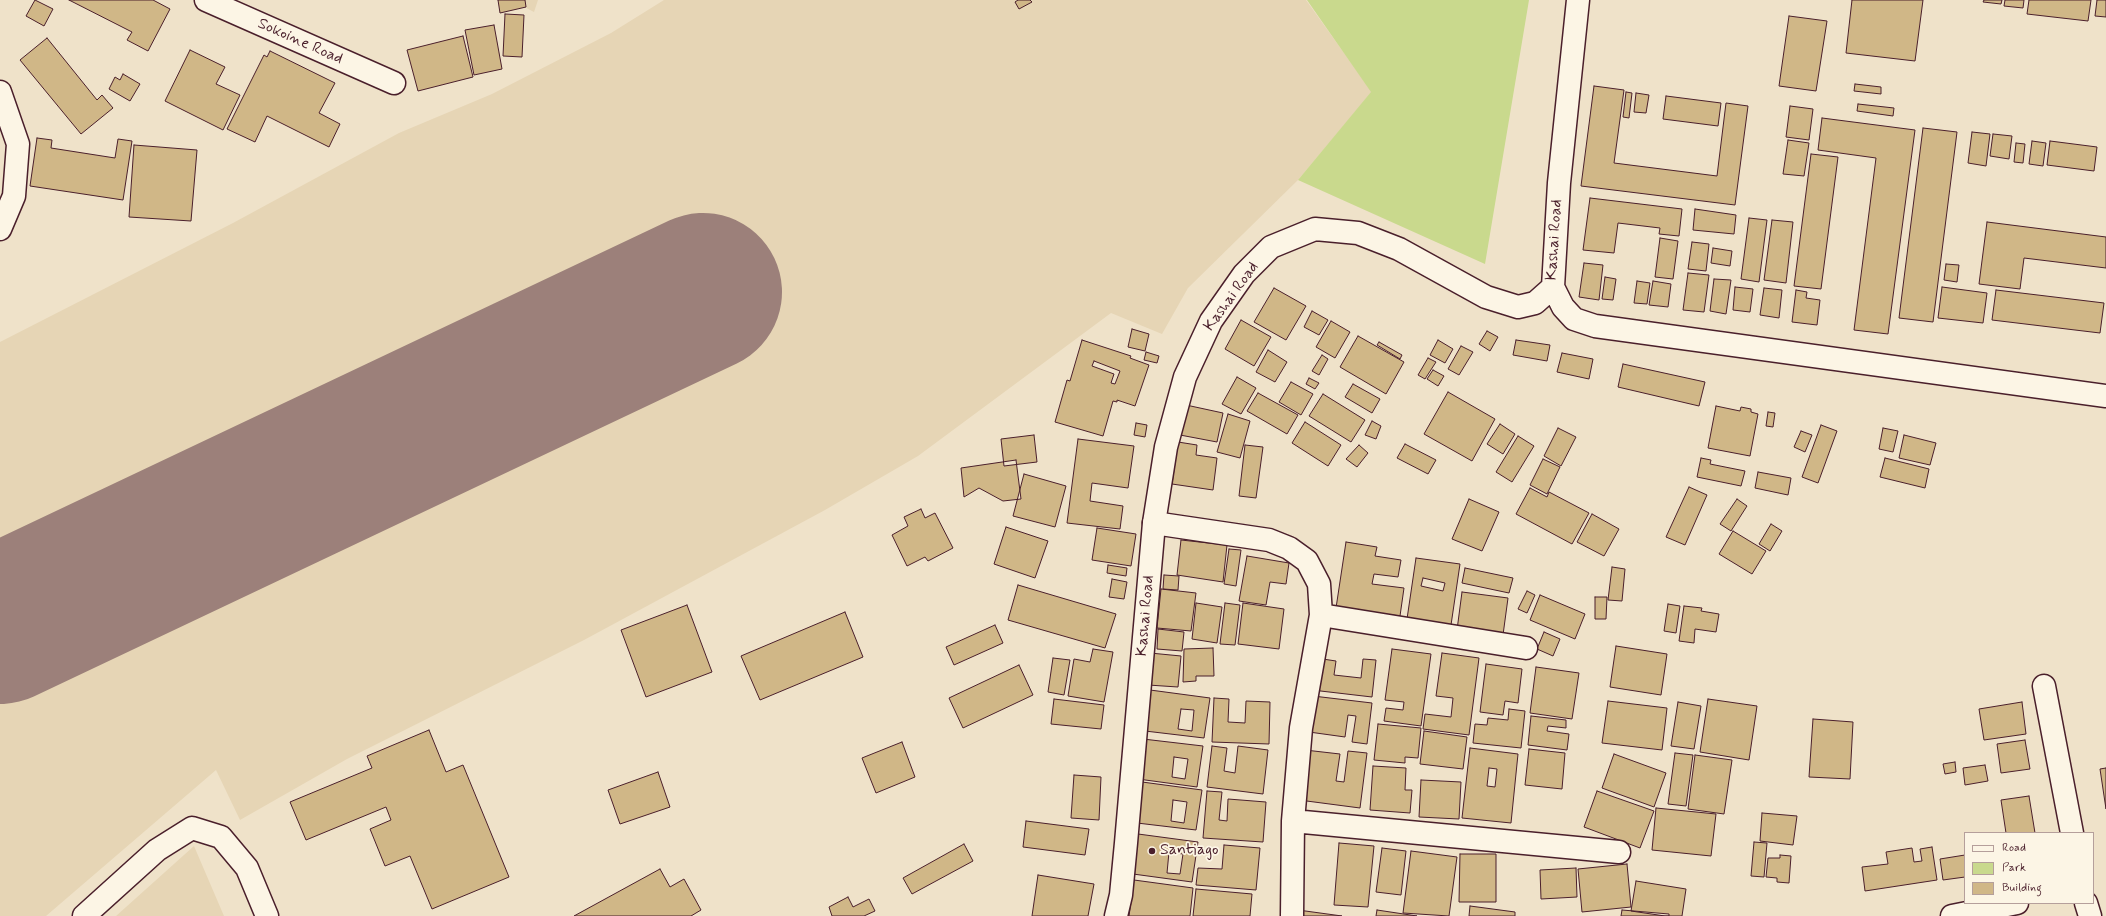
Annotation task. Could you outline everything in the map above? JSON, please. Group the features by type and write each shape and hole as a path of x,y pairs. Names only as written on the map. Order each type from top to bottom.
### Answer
{"street":[{"name":"Sokoine Road","path":"206,0 298,42 394,83"},
{"name":"Kashai Road","path":"1116,916 1121,895 1127,835 1154,522 1166,447 1185,378 1211,321 1244,274 1271,247 1315,229 1358,233 1399,249 1486,297 1518,307 1535,303 1553,287 1559,183 1578,0"},
{"path":"0,92 18,144 14,196 0,229"},
{"path":"1553,287 1563,307 1574,319 1595,326 2106,396"},
{"path":"1154,522 1269,540 1289,548 1307,561 1319,584 1321,615 1302,728 1293,821 1292,916"},
{"path":"1321,615 1526,648"},
{"path":"2044,686 2072,832"},
{"path":"1293,821 1619,852"},
{"path":"84,916 157,850 192,828 221,837 234,852 247,868 267,916"},
{"path":"1952,916 2012,904"},
{"path":"2086,904 2090,916"}],"shaded area":[{"path":"511,0 538,0 534,12"},
{"path":"664,0 1306,0 1372,92 1298,180 1188,288 1162,334 1111,313 918,456 825,510 584,640 347,759 240,820 216,770 46,916 0,916 0,342 233,223 399,133 492,94 611,33"},
{"path":"194,846 224,916 116,916"}],"green space":[{"path":"1307,0 1529,0 1485,264 1298,180 1371,92"}],"building":[{"path":"35,0 53,9 44,26 26,16"},
{"path":"69,0 153,0 170,9 148,51 127,40 132,32"},
{"path":"498,0 525,0 526,7 500,13"},
{"path":"1018,0 1030,0 1032,2 1019,9 1015,2"},
{"path":"1852,0 1923,0 1915,61 1846,53"},
{"path":"1984,0 2002,0 2001,4 1983,2"},
{"path":"2005,0 2024,0 2023,8 2004,6"},
{"path":"2029,0 2091,0 2088,21 2027,14"},
{"path":"2097,0 2106,0 2106,17 2095,16"},
{"path":"505,14 524,15 522,57 503,56"},
{"path":"1789,16 1827,21 1816,91 1779,86"},
{"path":"494,25 502,69 474,75 465,30"},
{"path":"463,36 473,77 418,91 407,50"},
{"path":"47,38 97,100 102,95 113,108 81,134 20,60"},
{"path":"190,50 225,67 216,84 240,95 223,130 165,101"},
{"path":"270,51 335,83 319,113 340,124 329,147 267,116 255,142 227,129 264,55 267,57"},
{"path":"123,74 140,84 130,101 109,89 115,77 120,80"},
{"path":"1855,84 1881,87 1881,94 1854,91"},
{"path":"1594,86 1624,90 1614,163 1717,176 1726,103 1748,106 1735,205 1581,186"},
{"path":"1626,92 1632,93 1629,118 1623,117"},
{"path":"1636,93 1649,95 1646,113 1634,112"},
{"path":"1666,96 1721,103 1718,126 1663,119"},
{"path":"1858,104 1894,108 1893,116 1857,111"},
{"path":"1790,106 1813,109 1809,140 1786,137"},
{"path":"1822,118 1915,130 1888,334 1854,330 1876,158 1818,150"},
{"path":"1923,128 1957,132 1933,322 1899,318"},
{"path":"1972,132 1990,134 1986,166 1968,163"},
{"path":"1993,134 2012,136 2009,159 1990,156"},
{"path":"37,138 52,140 51,148 115,158 118,139 132,141 123,200 30,186"},
{"path":"1788,140 1809,143 1804,176 1783,174"},
{"path":"2032,141 2046,143 2043,166 2029,164"},
{"path":"2050,141 2097,147 2094,171 2047,165"},
{"path":"2016,143 2025,144 2023,163 2014,162"},
{"path":"134,145 197,150 191,221 129,217"},
{"path":"1811,154 1838,157 1821,289 1794,286"},
{"path":"1590,198 1682,209 1679,236 1659,234 1660,228 1618,223 1614,253 1583,250"},
{"path":"1695,209 1736,215 1734,234 1693,230"},
{"path":"1749,218 1767,220 1759,282 1741,279"},
{"path":"1772,220 1793,222 1786,283 1764,280"},
{"path":"1987,222 2106,237 2106,268 2024,258 2020,289 1979,284"},
{"path":"1660,238 1678,241 1673,279 1655,277"},
{"path":"1692,242 1709,244 1706,271 1688,269"},
{"path":"1713,248 1732,251 1730,266 1711,263"},
{"path":"1584,263 1603,265 1599,300 1579,297"},
{"path":"1946,264 1959,265 1957,282 1944,280"},
{"path":"1688,273 1709,275 1704,312 1683,310"},
{"path":"1605,277 1616,279 1613,300 1602,299"},
{"path":"1714,279 1731,280 1726,314 1710,311"},
{"path":"1637,281 1650,283 1647,304 1634,303"},
{"path":"1653,281 1671,284 1668,307 1649,305"},
{"path":"1735,287 1753,289 1750,312 1733,310"},
{"path":"1942,287 1987,293 1983,323 1938,318"},
{"path":"1274,288 1306,306 1286,340 1254,322"},
{"path":"1764,288 1782,290 1779,318 1760,315"},
{"path":"1796,290 1807,292 1806,298 1820,300 1817,325 1792,322"},
{"path":"1996,290 2104,303 2100,333 1992,320"},
{"path":"1312,311 1328,320 1319,335 1304,327"},
{"path":"1241,320 1271,337 1254,366 1225,349"},
{"path":"1331,321 1350,332 1335,358 1316,347"},
{"path":"1132,329 1149,334 1145,351 1128,347"},
{"path":"1487,331 1498,337 1490,351 1479,344"},
{"path":"1358,336 1404,362 1386,394 1340,367"},
{"path":"1082,340 1131,356 1130,358 1149,365 1135,406 1117,400 1117,402 1113,401 1103,436 1055,422 1067,380 1070,381","holes":["1094,361 1120,371 1115,384 1111,383 1114,374 1092,366"]},
{"path":"1438,340 1453,349 1445,363 1430,355"},
{"path":"1516,340 1550,345 1547,361 1513,355"},
{"path":"1379,342 1402,355 1400,359 1377,345"},
{"path":"1461,346 1473,352 1459,375 1448,369"},
{"path":"1268,350 1287,362 1275,382 1256,372"},
{"path":"1146,352 1159,356 1157,363 1144,360"},
{"path":"1562,353 1593,359 1589,379 1557,372"},
{"path":"1322,355 1328,359 1319,375 1312,371"},
{"path":"1428,358 1436,362 1425,379 1418,375"},
{"path":"1623,364 1705,382 1699,406 1618,387"},
{"path":"1433,370 1444,376 1438,386 1427,379"},
{"path":"1237,377 1256,388 1241,414 1222,404"},
{"path":"1309,378 1319,383 1315,389 1306,384"},
{"path":"1291,382 1313,394 1301,415 1279,402"},
{"path":"1353,384 1380,399 1372,413 1345,397"},
{"path":"1448,392 1495,419 1472,461 1424,434"},
{"path":"1258,393 1298,415 1287,434 1247,411"},
{"path":"1323,394 1365,420 1351,442 1309,416"},
{"path":"1186,405 1223,413 1217,442 1180,435"},
{"path":"1716,406 1740,411 1741,407 1751,409 1751,412 1758,414 1750,456 1708,448"},
{"path":"1768,412 1775,413 1773,427 1766,426"},
{"path":"1228,414 1250,421 1240,458 1217,452"},
{"path":"1372,421 1381,426 1376,439 1365,435"},
{"path":"1305,422 1341,445 1328,466 1292,443"},
{"path":"1136,423 1147,425 1145,437 1134,435"},
{"path":"1500,424 1515,434 1503,454 1487,444"},
{"path":"1821,425 1837,431 1818,483 1802,477"},
{"path":"1558,428 1576,437 1561,466 1544,456"},
{"path":"1883,428 1898,431 1893,452 1879,449"},
{"path":"1801,431 1812,435 1805,452 1794,447"},
{"path":"1034,435 1037,462 1004,466 1001,439"},
{"path":"1904,435 1936,443 1930,465 1899,458"},
{"path":"1518,436 1534,446 1512,482 1496,472"},
{"path":"1078,439 1134,446 1128,488 1092,483 1090,501 1123,506 1120,529 1067,523"},
{"path":"1178,442 1197,445 1196,455 1217,458 1213,490 1172,484"},
{"path":"1405,444 1436,460 1428,474 1397,458"},
{"path":"1245,445 1263,447 1256,498 1239,496"},
{"path":"1359,445 1368,453 1357,467 1346,459"},
{"path":"1701,458 1711,460 1710,464 1745,471 1741,486 1697,477"},
{"path":"1885,458 1929,469 1925,488 1880,477"},
{"path":"1543,459 1560,467 1547,494 1530,485"},
{"path":"1016,460 1021,499 1003,501 979,488 964,497 961,468"},
{"path":"1758,472 1791,478 1788,495 1755,488"},
{"path":"1024,474 1066,486 1055,527 1013,516"},
{"path":"1689,487 1707,495 1685,545 1666,537"},
{"path":"1530,488 1547,497 1549,492 1589,513 1572,544 1516,514"},
{"path":"1469,499 1499,512 1482,551 1452,539"},
{"path":"1737,499 1747,506 1731,531 1720,524"},
{"path":"921,509 925,518 935,513 953,548 928,561 925,557 907,566 892,535 908,526 904,517"},
{"path":"1592,514 1619,529 1604,556 1577,542"},
{"path":"1771,524 1782,531 1770,551 1759,544"},
{"path":"1006,527 1048,541 1035,578 994,564"},
{"path":"1097,528 1136,534 1131,566 1092,560"},
{"path":"1733,531 1766,551 1752,574 1719,554"},
{"path":"1181,540 1227,545 1223,582 1177,575"},
{"path":"1346,542 1377,547 1375,556 1401,560 1398,577 1374,574 1372,584 1404,588 1400,616 1336,608"},
{"path":"1229,549 1241,550 1236,586 1224,584"},
{"path":"1247,556 1289,563 1286,584 1270,582 1266,605 1239,601"},
{"path":"1416,558 1460,564 1451,625 1407,619","holes":["1423,578 1445,583 1443,591 1421,586"]},
{"path":"1108,565 1127,568 1126,576 1107,573"},
{"path":"1612,567 1625,569 1622,601 1608,600"},
{"path":"1465,568 1513,578 1509,593 1462,583"},
{"path":"1164,575 1179,576 1178,590 1163,589"},
{"path":"1112,579 1127,582 1124,599 1109,597"},
{"path":"1018,585 1116,614 1105,648 1008,620"},
{"path":"1161,589 1196,593 1191,631 1157,628"},
{"path":"1527,591 1535,595 1527,613 1518,609"},
{"path":"1462,592 1508,598 1503,635 1457,630"},
{"path":"1540,595 1585,614 1575,639 1530,620"},
{"path":"1595,597 1607,597 1606,619 1595,619"},
{"path":"1196,603 1222,607 1217,643 1192,639"},
{"path":"1225,603 1240,605 1235,645 1220,644"},
{"path":"1243,603 1284,609 1279,649 1238,644"},
{"path":"1668,604 1680,606 1676,633 1664,631"},
{"path":"687,605 712,672 646,697 621,630"},
{"path":"1684,606 1702,608 1701,611 1719,614 1716,632 1695,629 1694,643 1679,641"},
{"path":"845,612 863,657 760,700 741,656"},
{"path":"995,625 1003,643 954,665 946,647"},
{"path":"1158,629 1184,632 1182,651 1157,649"},
{"path":"1544,632 1560,639 1553,656 1537,649"},
{"path":"1616,646 1667,654 1661,695 1610,687"},
{"path":"1213,648 1214,676 1196,676 1196,681 1183,682 1184,649"},
{"path":"1093,649 1113,652 1104,702 1068,696 1074,659 1090,662"},
{"path":"1392,649 1431,654 1421,726 1384,721 1386,708 1403,710 1404,702 1385,700"},
{"path":"1150,653 1181,656 1178,687 1148,685"},
{"path":"1442,653 1479,658 1469,735 1423,729 1425,714 1451,717 1453,698 1436,696"},
{"path":"1053,658 1070,660 1064,695 1048,692"},
{"path":"1316,658 1336,661 1334,675 1361,678 1363,659 1376,660 1372,697 1312,690"},
{"path":"1486,664 1522,669 1518,703 1505,701 1503,715 1480,712"},
{"path":"1019,665 1033,695 963,728 949,698"},
{"path":"1536,667 1579,673 1572,719 1530,713"},
{"path":"1150,690 1210,698 1204,738 1145,731","holes":["1181,709 1194,710 1192,731 1178,729"]},
{"path":"1313,696 1372,703 1367,744 1352,742 1356,716 1348,715 1345,737 1309,732"},
{"path":"1214,698 1229,699 1228,722 1245,723 1246,701 1270,702 1269,744 1212,742"},
{"path":"1054,699 1104,705 1101,729 1051,724"},
{"path":"1708,699 1757,706 1749,760 1700,752"},
{"path":"1608,701 1667,708 1662,750 1602,743"},
{"path":"1678,702 1701,706 1694,749 1671,746"},
{"path":"2022,702 2026,734 1984,740 1979,709"},
{"path":"1509,709 1525,711 1521,748 1473,743 1475,724 1487,725 1488,718 1508,720"},
{"path":"1531,716 1566,720 1566,728 1548,726 1547,731 1569,734 1567,750 1528,745"},
{"path":"1813,719 1853,722 1850,779 1809,777"},
{"path":"1378,724 1421,728 1418,758 1405,757 1405,763 1374,760"},
{"path":"429,730 446,772 463,765 509,877 432,909 410,856 385,866 370,829 391,820 386,807 306,840 290,802 372,768 367,756"},
{"path":"1424,731 1467,737 1463,769 1420,764"},
{"path":"1143,739 1203,746 1197,787 1138,779","holes":["1174,757 1188,759 1185,779 1172,777"]},
{"path":"2025,740 2030,769 2001,773 1997,744"},
{"path":"902,742 915,777 876,793 862,758"},
{"path":"1212,746 1227,748 1224,771 1235,773 1238,746 1268,750 1263,794 1207,787"},
{"path":"1470,748 1518,754 1511,823 1462,818","holes":["1489,768 1497,769 1495,787 1487,786"]},
{"path":"1529,749 1565,753 1562,789 1525,785"},
{"path":"1305,750 1340,754 1336,781 1344,782 1348,751 1367,753 1360,808 1299,800"},
{"path":"1675,753 1693,755 1686,806 1668,804"},
{"path":"1614,754 1666,773 1654,807 1602,788"},
{"path":"1695,755 1732,760 1724,814 1688,809"},
{"path":"1955,762 1956,772 1945,774 1943,764"},
{"path":"1985,765 1988,781 1965,785 1963,768"},
{"path":"1373,766 1406,768 1405,790 1412,790 1410,813 1370,810"},
{"path":"2106,768 2106,809 2100,769"},
{"path":"658,772 670,807 620,824 608,790"},
{"path":"1074,775 1101,777 1099,820 1071,818"},
{"path":"1421,780 1461,782 1459,819 1419,817"},
{"path":"1142,782 1202,790 1196,830 1137,823","holes":["1173,800 1187,802 1184,823 1171,821"]},
{"path":"1207,791 1222,792 1219,820 1227,821 1228,799 1266,802 1263,842 1203,838"},
{"path":"1597,791 1654,811 1640,848 1584,827"},
{"path":"2029,796 2035,832 2006,832 2001,800"},
{"path":"1656,808 1716,814 1711,856 1652,850"},
{"path":"1762,813 1797,816 1793,845 1760,841"},
{"path":"1026,821 1089,829 1085,855 1023,847"},
{"path":"1138,834 1198,842 1192,882 1133,874","holes":["1169,852 1183,854 1180,874 1167,873"]},
{"path":"1754,842 1767,843 1764,877 1751,876"},
{"path":"1339,843 1374,846 1368,907 1334,905"},
{"path":"964,844 973,861 912,894 903,878"},
{"path":"1224,845 1260,848 1256,890 1196,885 1198,868 1222,869"},
{"path":"1932,847 1937,880 1865,891 1862,867 1888,864 1886,852 1912,848 1914,862 1922,861 1920,849"},
{"path":"1382,848 1406,851 1401,895 1376,892"},
{"path":"1411,851 1457,857 1449,916 1403,913"},
{"path":"1460,854 1496,854 1496,902 1459,902"},
{"path":"1780,855 1791,856 1789,883 1777,882 1777,878 1766,877 1768,858 1780,858"},
{"path":"1964,855 1964,877 1943,880 1940,859"},
{"path":"1627,864 1631,907 1582,912 1578,869"},
{"path":"1576,868 1577,897 1541,899 1540,870"},
{"path":"660,869 670,887 684,879 701,910 691,916 574,916"},
{"path":"1038,875 1094,884 1088,916 1032,916"},
{"path":"1134,880 1193,888 1190,916 1129,916"},
{"path":"1636,881 1686,889 1682,916 1665,916 1631,911"},
{"path":"1196,889 1252,894 1250,916 1193,916"},
{"path":"848,897 853,907 869,899 875,911 864,916 832,916 829,907"},
{"path":"1470,906 1515,912 1515,916 1469,916"},
{"path":"1298,910 1342,916 1298,916"},
{"path":"1377,910 1417,916 1376,916"},
{"path":"1622,910 1669,914 1669,916 1621,916"}],"runway":[{"path":"0,625 703,292"}],"place":[{"name":"Santiago","path":"1152,851"}]}
